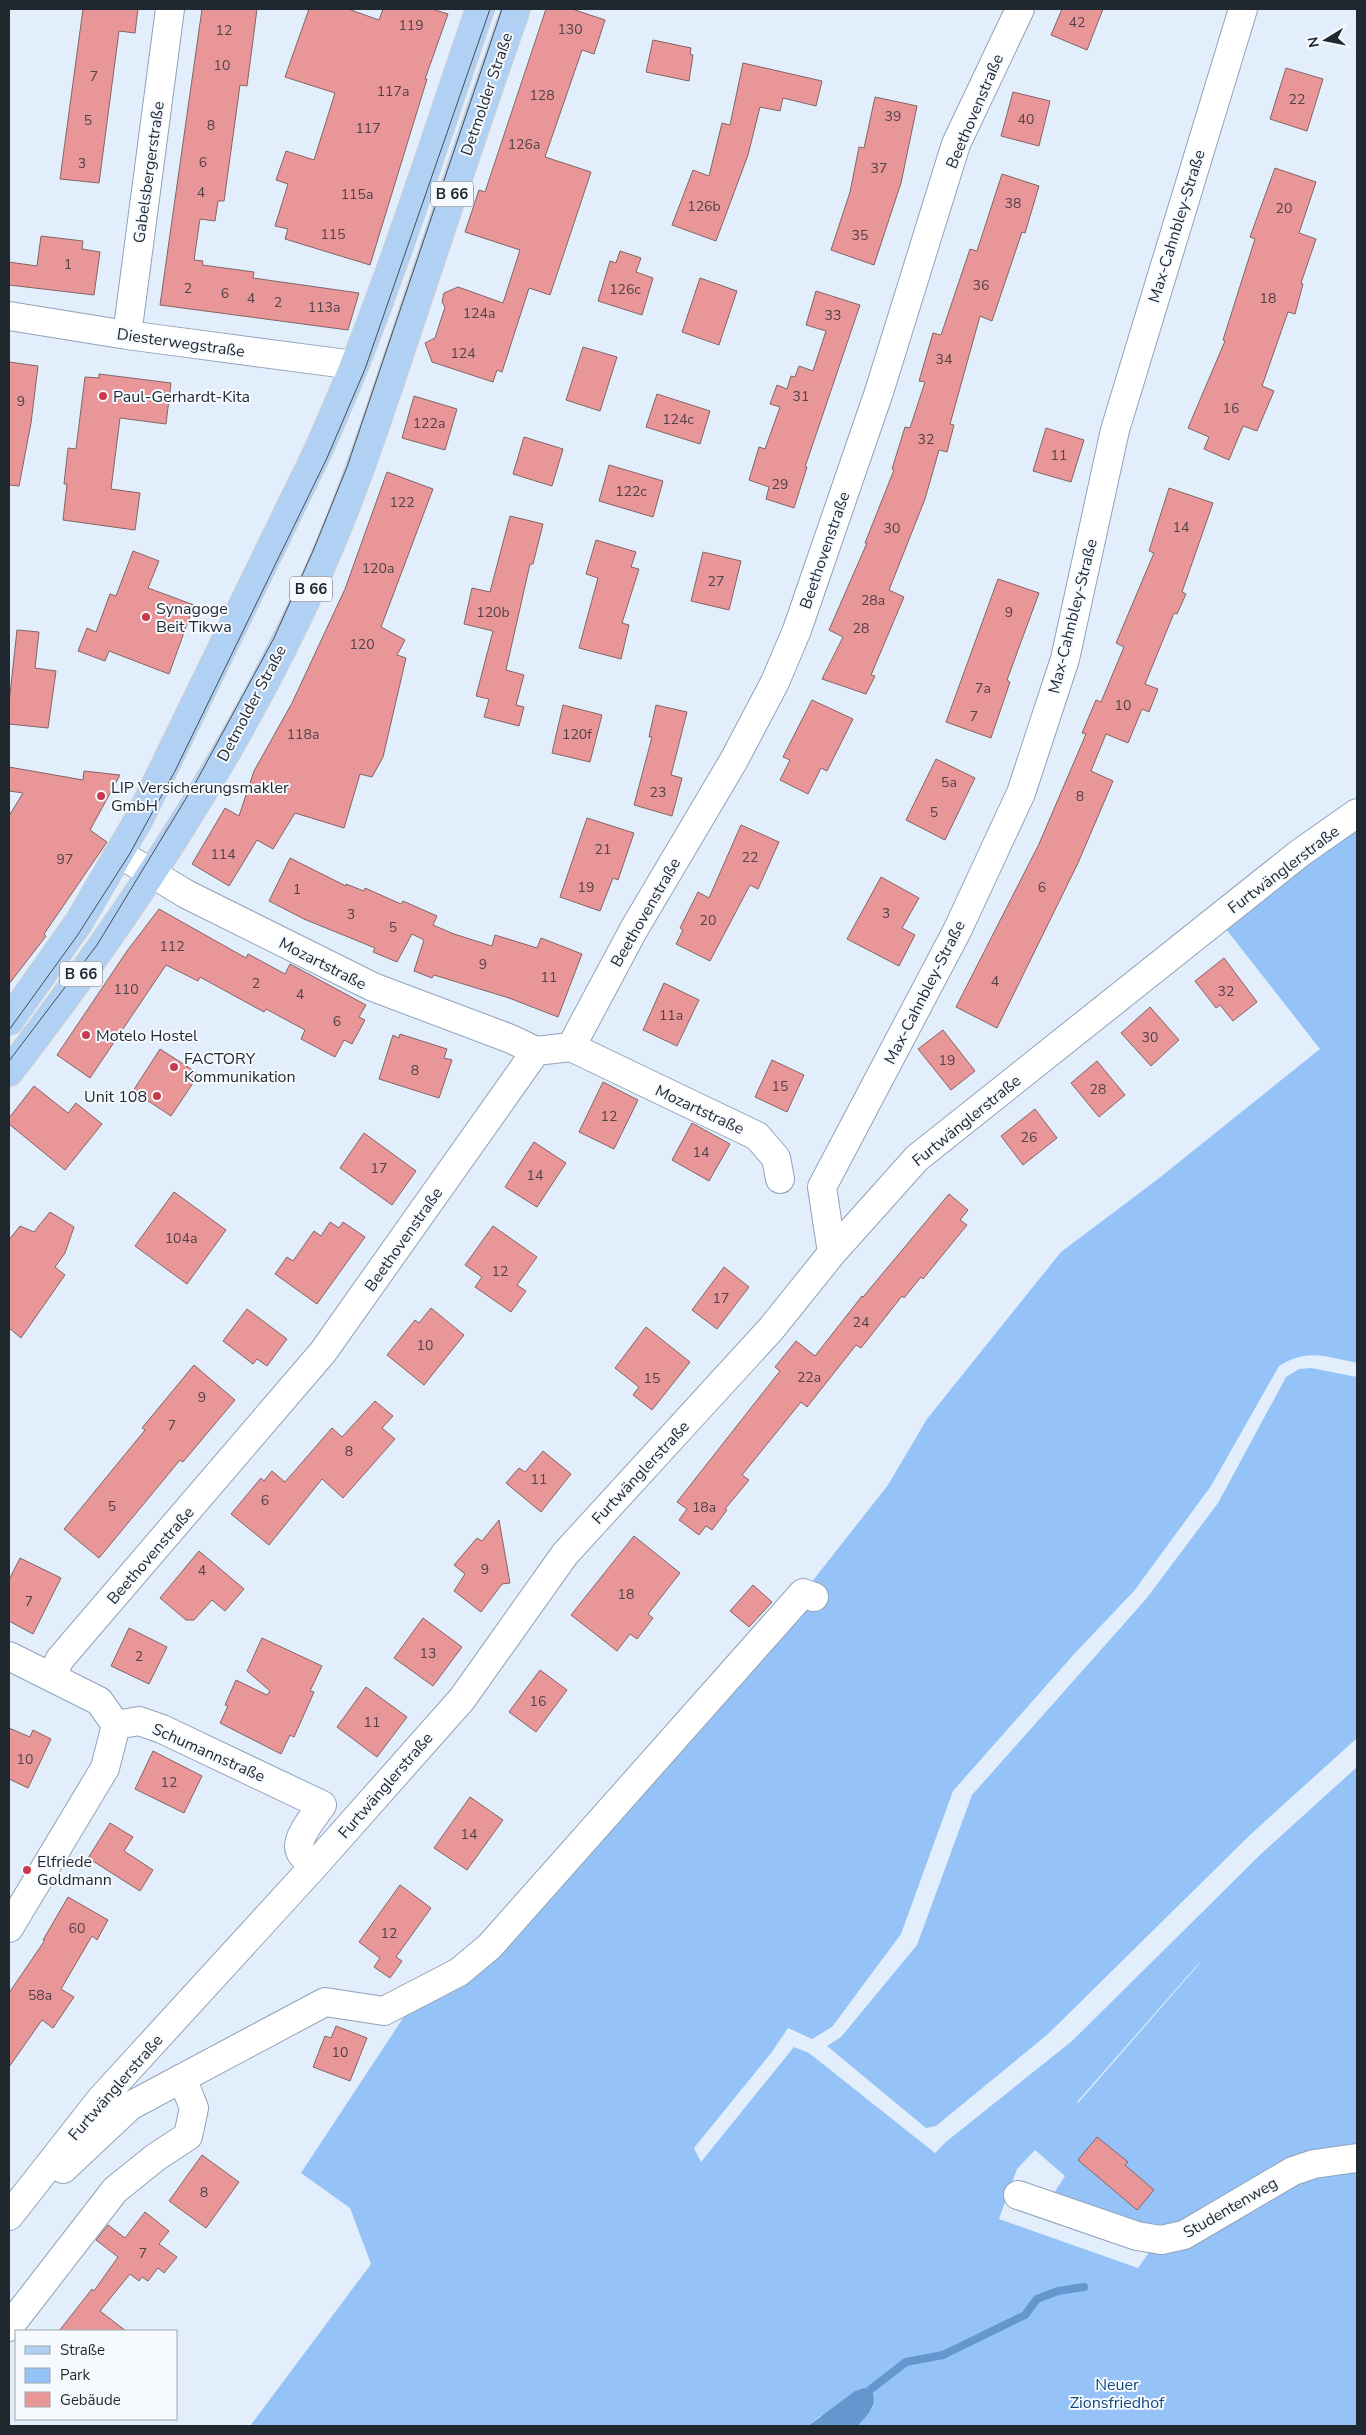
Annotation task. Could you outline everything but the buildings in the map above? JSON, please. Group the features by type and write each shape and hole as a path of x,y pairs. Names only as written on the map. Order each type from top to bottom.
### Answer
{"main road":[{"name":"Detmolder Straße","path":"9,1021 79,922 120,854 166,767 313,462 354,365 480,9"},
{"name":"Detmolder Straße","path":"9,1072 152,875 206,787 260,690 314,582 338,526 391,380 516,9"},
{"path":"354,365 391,380"}],"street":[{"name":"Gabelsbergerstraße","path":"127,335 170,9"},
{"name":"Beethovenstraße","path":"571,1048 634,929 734,760 775,682 797,630 879,392 956,144 1020,9"},
{"name":"Max-Cahnbley-Straße","path":"832,1253 822,1187 957,931 1024,784 1065,659 1115,430 1243,9"},
{"name":"Diesterwegstraße","path":"9,316 127,335 354,365"},
{"name":"Furtwänglerstraße","path":"9,2217 100,2099 314,1866 462,1699 565,1554 771,1329 832,1253 917,1158 1300,853 1357,813"},
{"name":"Mozartstraße","path":"120,854 186,894 373,987 511,1039 536,1051"},
{"path":"536,1051 571,1048"},
{"name":"Mozartstraße","path":"571,1048 757,1136 776,1158 780,1179"},
{"name":"Beethovenstraße","path":"52,1676 60,1659 323,1352 536,1051"},
{"name":"Furtwänglerstraße","path":"9,2217 130,2106 325,2002 384,2010 459,1972 490,1946 803,1593 814,1597"},
{"path":"9,1656 99,1701 116,1725 105,1768 9,1928"},
{"name":"Schumannstraße","path":"116,1725 140,1721 162,1729 322,1805 300,1838 298,1846 300,1853 314,1866"},
{"path":"9,2327 115,2190 156,2157 188,2136 194,2108 182,2078"},
{"name":"Studentenweg","path":"1018,2195 1137,2236 1152,2240 1171,2239 1194,2231 1293,2171 1314,2164 1357,2158"}],"green space":[{"name":"Neuer Zionsfriedhof","path":"1357,822 1357,1363 1317,1355 1299,1357 1279,1366 1211,1486 1134,1591 1076,1652 953,1791 901,1934 832,2027 812,2039 788,2028 772,2052 694,2148 701,2162 794,2047 809,2053 935,2153 947,2141 1072,2041 1262,1853 1357,1767 1357,2145 1175,2228 1158,2230 1052,2196 1065,2176 1035,2150 1017,2169 999,2219 1138,2268 1150,2251 1296,2183 1321,2175 1357,2169 1357,2426 858,2426 873,2407 820,2416 808,2426 250,2426 371,2264 350,2208 301,2173 409,2009 451,1988 803,1593 888,1485 927,1419 1061,1252 1158,1179 1320,1049 1222,924","holes":["1200,1963 1078,2103 1077,2102"]},
{"path":"1311,1368 1357,1377 1357,1738 1250,1835 1048,2034 936,2126 926,2128 827,2046 841,2037 917,1945 972,1795 1146,1599 1218,1503 1286,1377 1299,1369"}],"shaded area":[{"path":"864,2388 871,2389 874,2400 869,2413 858,2426 808,2426 855,2391"}],"waterway":[{"path":"865,2397 871,2389 906,2362 943,2355 1025,2315 1037,2299 1058,2291 1084,2287"}],"tram line":[{"path":"9,1030 77,936 129,855 175,771 327,458 365,369 490,9"},
{"path":"9,1061 97,945 196,782 274,638 313,551 347,467 502,9"}],"place":[{"name":"Paul-Gerhardt-Kita","path":"103,396"},
{"name":"Synagoge Beit Tikwa","path":"146,617"},
{"name":"LIP Versicherungsmakler GmbH","path":"101,796"},
{"name":"Motelo Hostel","path":"86,1035"},
{"name":"FACTORY Kommunikation","path":"174,1067"},
{"name":"Unit 108","path":"157,1096"},
{"name":"Elfriede Goldmann","path":"27,1870"}]}
